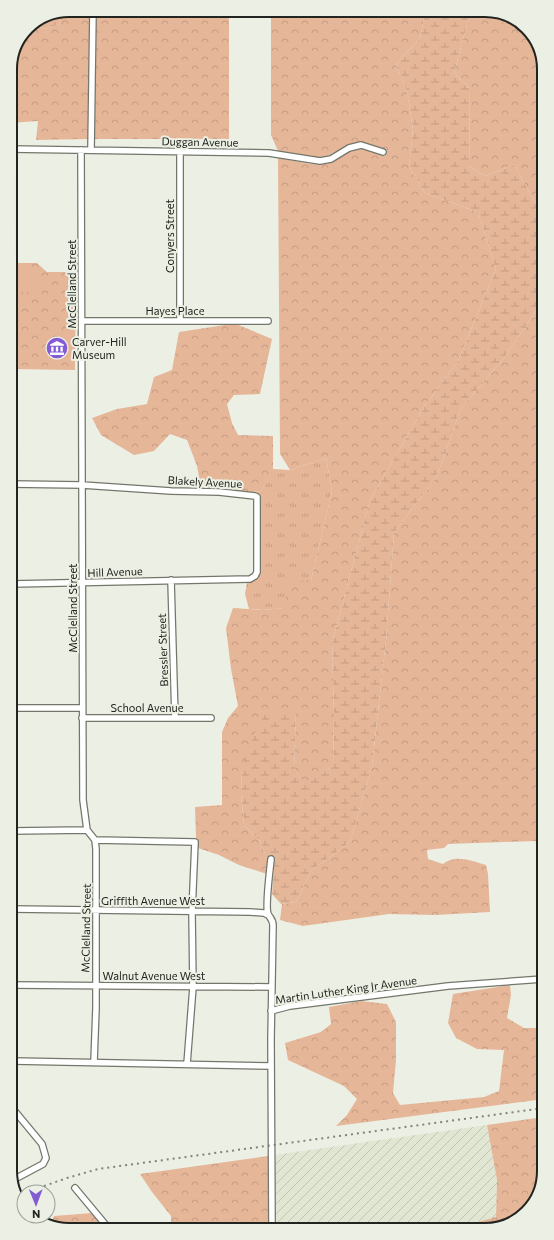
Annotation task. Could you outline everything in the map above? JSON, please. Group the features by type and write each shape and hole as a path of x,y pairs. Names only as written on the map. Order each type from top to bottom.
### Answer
{"street":[{"path":"91,150 93,17"},
{"name":"Duggan Avenue","path":"17,149 269,153 320,161 331,159 349,148 362,145 383,152"},
{"name":"McClelland Street","path":"82,150 82,800 87,830 95,840 96,854 94,1062"},
{"name":"Conyers Street","path":"180,152 180,321"},
{"name":"Hayes Place","path":"82,321 268,321"},
{"name":"Blakely Avenue","path":"17,484 82,485 171,491 219,492 257,497 257,572 255,576 250,578 170,580"},
{"name":"Hill Avenue","path":"17,584 170,580"},
{"name":"Bressler Street","path":"170,580 175,718"},
{"path":"17,708 82,708"},
{"name":"School Avenue","path":"82,718 211,718"},
{"path":"17,831 87,830"},
{"path":"95,840 195,842 192,912 193,987 187,1064"},
{"path":"271,859 267,897 268,915 273,922 271,1011"},
{"name":"Griffith Avenue West","path":"17,909 250,912 264,913 268,915"},
{"name":"Martin Luther King Jr Avenue","path":"272,1223 271,1011 290,1006 448,986 537,980"},
{"name":"Walnut Avenue West","path":"17,985 272,987"},
{"path":"17,1061 271,1066"},
{"path":"17,1114 42,1144 46,1158 43,1164 17,1178"},
{"path":"75,1188 104,1223"}],"shaded area":[{"path":"487,1125 497,1180 496,1217 473,1223 275,1223 274,1155"}],"green space":[{"path":"90,17 88,139 36,140 38,121 17,122 17,66 19,56 21,49 32,32 39,27 46,29 60,24 59,18"},
{"path":"96,17 229,17 229,139 94,139"},
{"path":"271,17 424,17 420,38 396,64 407,92 413,129 409,167 425,193 478,212 496,269 458,361 424,407 370,500 332,643 334,716 333,766 305,786 294,768 296,713 242,770 241,794 244,825 260,841 267,859 267,874 239,865 219,855 198,848 198,838 196,838 195,807 222,805 222,732 228,718 238,706 231,669 226,628 233,608 263,610 284,608 288,582 311,580 332,491 326,458 290,470 280,454 278,158 309,164 325,164 330,163 357,149 365,149 385,156 387,150 361,142 348,145 324,158 278,151 271,135"},
{"path":"424,17 469,17 454,73 470,89 469,166 485,176 514,165 537,205 537,309 504,358 461,408 437,476 394,533 386,640 372,766 350,842 311,871 296,902 281,904 272,894 275,856 269,855 268,862 260,841 244,825 241,794 242,770 246,753 264,714 296,713 294,768 305,785 333,766 334,716 332,643 370,500 424,407 458,361 496,269 478,212 425,193 409,167 413,129 407,92 396,64 420,38"},
{"path":"469,17 488,17 508,22 524,35 532,46 537,62 537,205 514,165 485,176 469,166 470,89 454,73"},
{"path":"59,18 60,24 46,29 39,27 49,21"},
{"path":"17,263 37,263 47,272 76,272 75,370 17,369"},
{"path":"17,269 38,269 38,292 17,292"},
{"path":"537,309 537,842 535,841 448,844 444,848 427,850 428,859 443,864 453,859 464,859 486,865 488,874 490,912 435,915 389,914 303,926 280,920 282,904 296,902 311,871 350,842 372,766 386,640 394,533 437,476 461,408 504,358"},
{"path":"236,324 272,339 260,394 234,395 227,404 232,423 238,435 273,436 273,470 261,491 252,492 210,488 200,482 197,466 187,440 170,434 154,451 134,455 101,435 92,418 117,409 147,404 154,377 172,370 179,332"},
{"path":"326,458 332,491 311,580 284,608 263,610 249,609 245,594 247,582 256,579 260,572 260,497 257,493 252,492 261,491 273,469 290,470"},
{"path":"510,985 511,995 507,1018 524,1028 537,1028 537,1100 336,1126 347,1115 357,1099 344,1086 288,1060 285,1043 321,1032 331,1024 329,1007 361,1001 387,1004 396,1022 396,1060 393,1093 400,1105 484,1097 499,1091 504,1050 477,1049 456,1038 448,1023 453,994"},
{"path":"537,1118 537,1178 532,1194 517,1212 508,1218 492,1223 473,1223 496,1217 497,1180 487,1125"},
{"path":"268,1156 269,1223 171,1223 171,1216 140,1174"},
{"path":"92,1213 100,1223 66,1223 56,1221 56,1216"}],"railway":[{"path":"50,1184 98,1169 537,1109"}],"place":[{"name":"Carver-Hill Museum","path":"57,348"}]}
